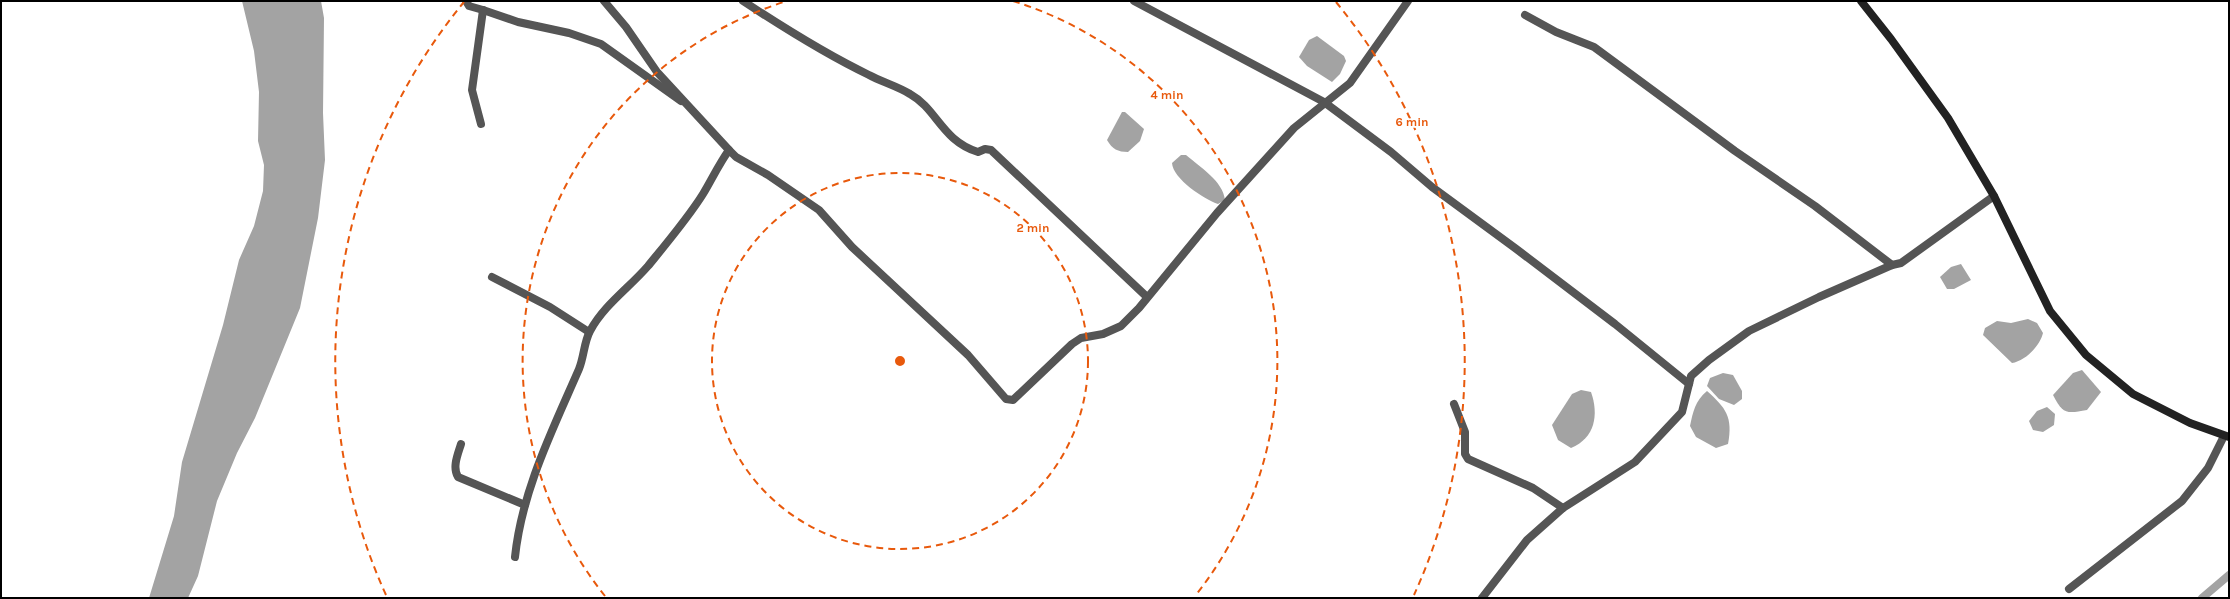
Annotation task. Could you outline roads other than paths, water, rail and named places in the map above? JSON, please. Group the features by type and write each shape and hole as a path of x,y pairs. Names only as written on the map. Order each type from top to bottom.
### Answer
{"street":[{"path":"466,1 470,6 518,22 569,33 601,44 681,101"},
{"path":"604,1 626,28 657,72 681,101 728,150 736,157 768,175 819,210 852,247 968,355 1006,399 1013,400 1019,396 1072,344 1081,338 1103,334 1121,326 1217,213 1294,128 1324,102 1350,83 1408,1"},
{"path":"744,1 804,41 869,75 911,94 924,105 943,128 966,148 978,152 985,149 991,150 1147,297"},
{"path":"1134,1 1324,102 1391,152 1432,187 1615,324 1689,384"},
{"path":"1861,1 1891,39 1948,118 1994,196 2050,311 2086,355 2133,394 2190,424 2226,437 2208,468 2182,501 2070,589"},
{"path":"481,124 472,90 483,10"},
{"path":"1525,15 1556,32 1594,47 1735,151 1815,206 1892,265"},
{"path":"515,557 517,537 525,505 551,431 584,356 589,332 621,292 646,267 662,247 702,194 728,150"},
{"path":"1482,598 1527,540 1563,508 1635,462 1682,412 1691,376 1709,360 1749,331 1819,297 1892,265 1901,263 1994,196"},
{"path":"492,277 550,307 589,332"},
{"path":"1454,404 1465,432 1465,454 1468,459 1533,488 1563,508"},
{"path":"461,444 456,459 455,470 458,477 525,505"}],"waterway":[{"path":"2202,598 2229,575"}]}
